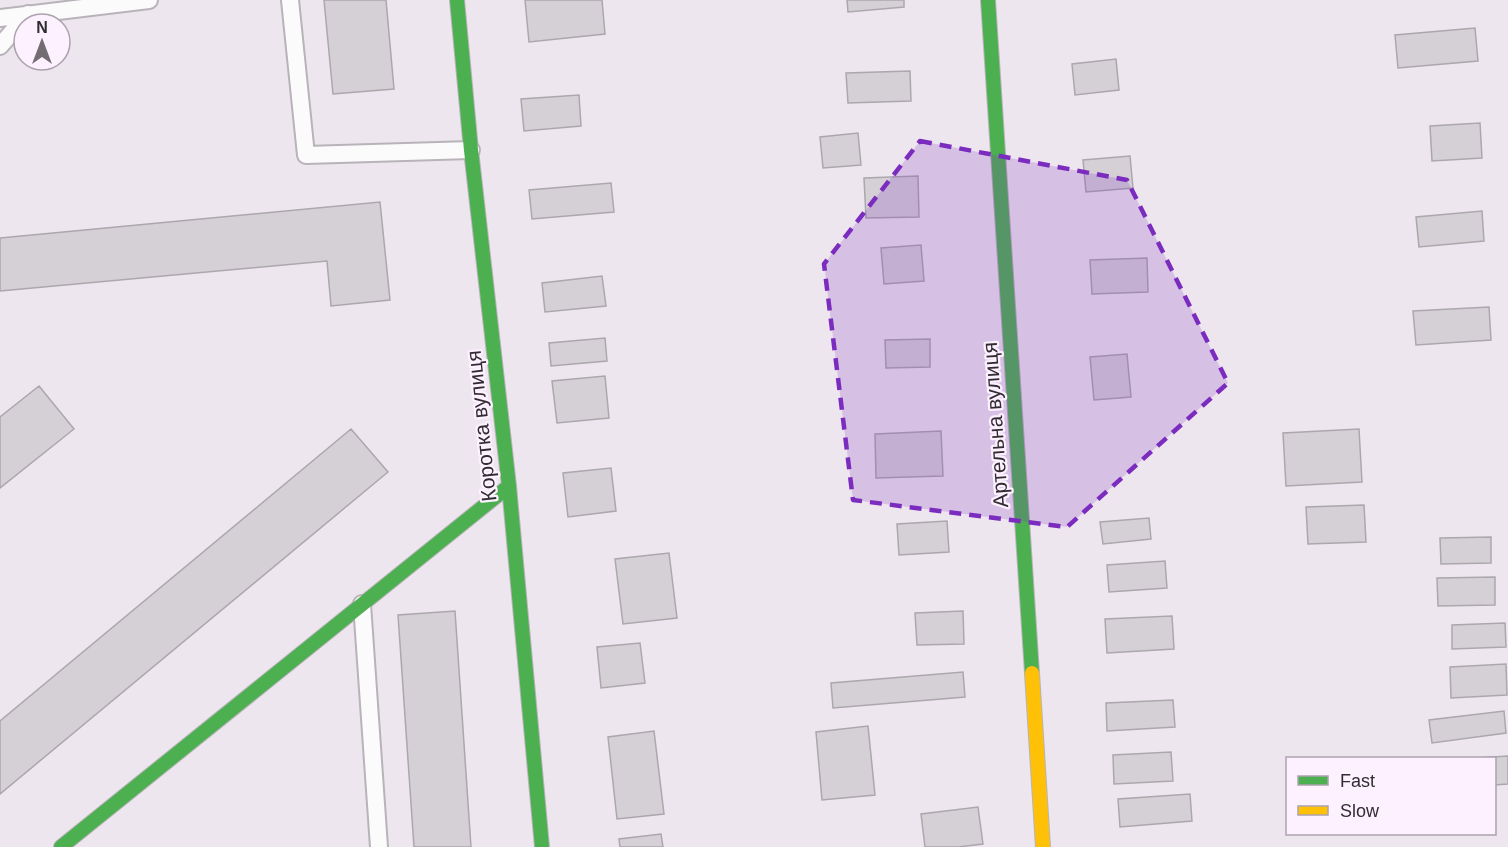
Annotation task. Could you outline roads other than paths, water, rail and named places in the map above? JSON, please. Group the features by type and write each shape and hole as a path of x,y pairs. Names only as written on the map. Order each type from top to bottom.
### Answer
{"street":[{"name":"Коротка вулиця","path":"457,0 471,150 509,486 542,847"},
{"name":"Артельна вулиця","path":"988,0 1043,847"},
{"path":"61,847 509,486"}],"lane":[{"path":"45,12 149,0"},
{"path":"290,0 306,155 471,150"},
{"path":"0,46 12,32"},
{"path":"362,604 379,847"}]}
